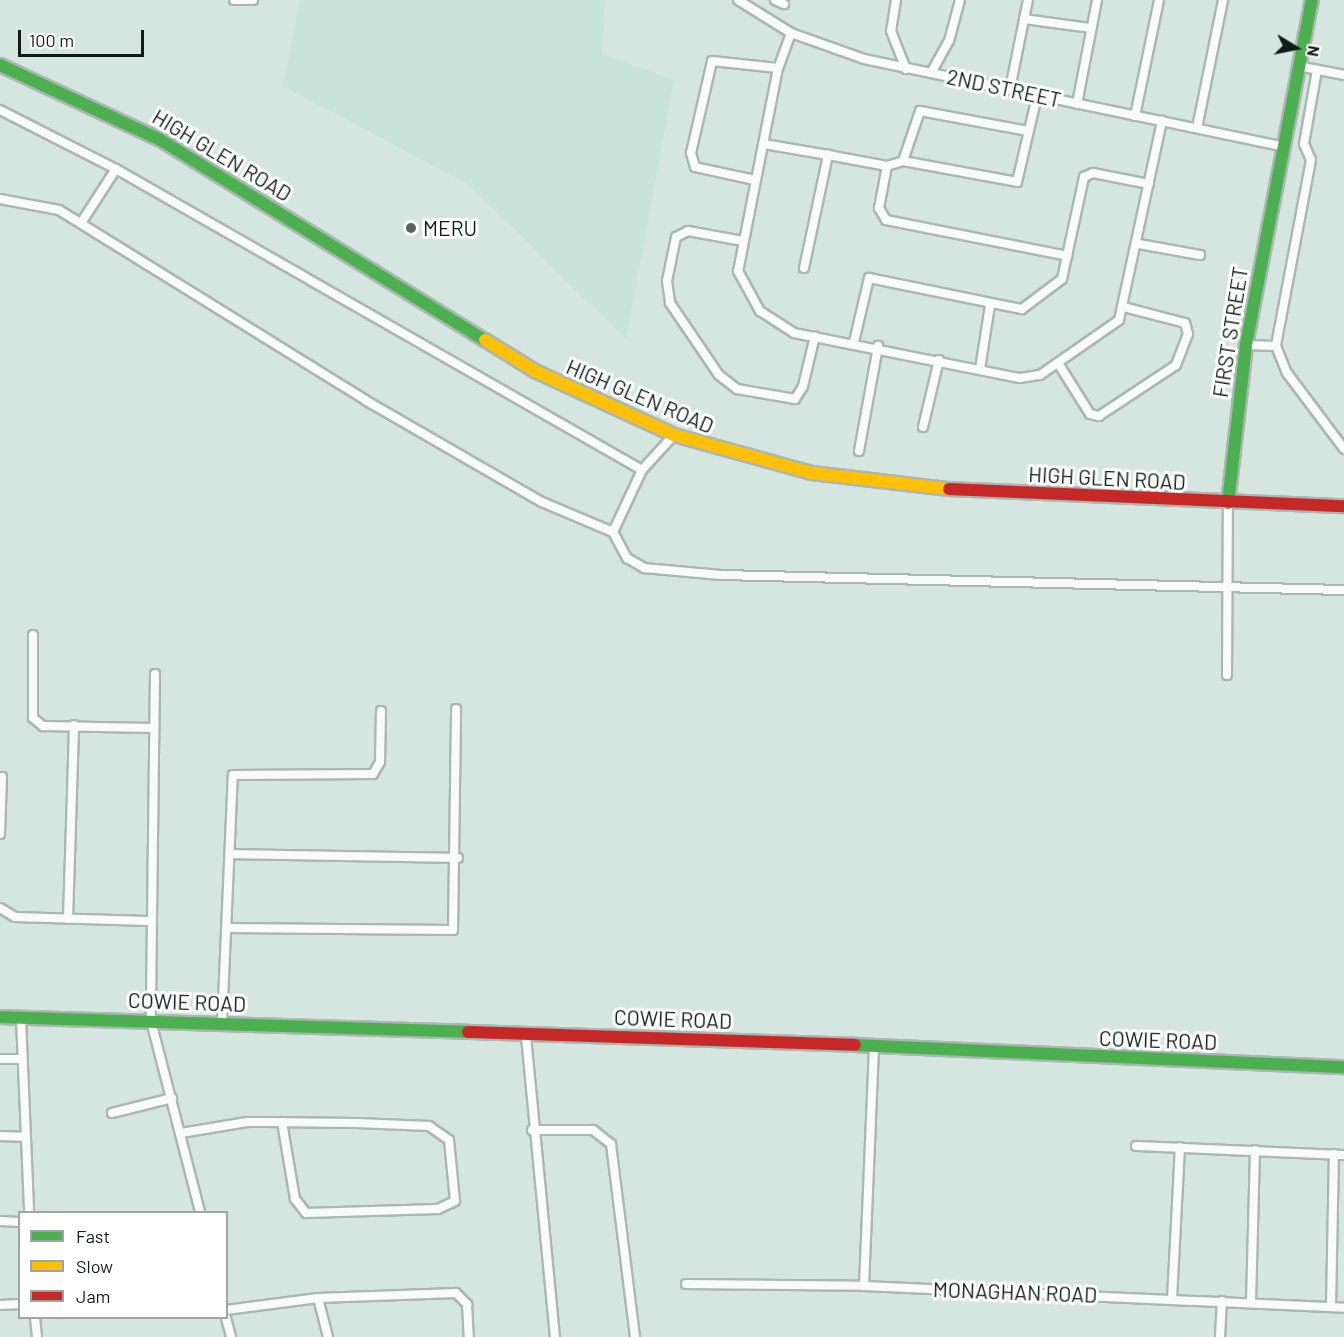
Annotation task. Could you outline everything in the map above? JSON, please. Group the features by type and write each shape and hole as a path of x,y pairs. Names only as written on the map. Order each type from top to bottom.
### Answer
{"street":[{"path":"234,0 253,0"},
{"name":"2ND STREET","path":"738,0 791,33 906,69 1280,146"},
{"path":"775,0 784,4"},
{"path":"897,0 891,32 906,69"},
{"path":"931,73 949,41 960,0"},
{"path":"1010,89 1028,0"},
{"path":"1077,104 1097,0"},
{"path":"1135,116 1159,0"},
{"path":"1197,128 1223,0"},
{"name":"FIRST STREET","path":"1227,675 1228,503 1246,345 1280,146 1312,0"},
{"path":"1024,19 1091,28"},
{"path":"791,33 778,68 743,241 738,277 760,311 786,331 878,346 1028,378 1058,363 1113,326 1124,307 1139,244 1162,122"},
{"path":"756,180 695,167 691,153 712,61 721,58 778,68"},
{"name":"HIGH GLEN ROAD","path":"0,65 159,139 535,371 674,435 775,465 860,482 963,492 1344,506"},
{"path":"1298,66 1344,75"},
{"path":"1317,70 1304,144 1311,160 1276,346 1287,373 1344,449"},
{"path":"764,144 887,166 903,161 1014,183 1037,96"},
{"path":"0,110 116,169 642,470"},
{"path":"903,161 920,111 1028,131"},
{"path":"804,268 828,155"},
{"path":"887,166 879,208 886,220 1067,256"},
{"path":"81,223 116,169"},
{"path":"854,342 869,278 1019,310 1055,289 1067,256 1086,176 1149,184"},
{"path":"0,199 59,210 364,400 542,502 613,532 627,558 644,568 721,575 1344,590"},
{"path":"743,241 688,231 676,237 667,281 670,303 719,375 737,389 795,399 803,386 815,336"},
{"path":"1139,244 1200,255"},
{"path":"980,369 990,305"},
{"path":"1058,363 1090,414 1099,416 1176,365 1188,334 1185,323 1124,307"},
{"path":"1246,345 1276,346"},
{"path":"859,451 878,346"},
{"path":"923,427 939,360"},
{"path":"613,532 642,470 674,435"},
{"path":"33,635 33,718 44,726 153,728"},
{"path":"154,674 148,921 151,1021 200,1211"},
{"path":"228,928 453,930 458,858 456,709"},
{"path":"222,1023 233,776 373,774 380,762 381,711"},
{"path":"68,919 74,725"},
{"path":"0,834 2,777"},
{"path":"230,854 458,858"},
{"path":"0,908 15,917 148,921"},
{"name":"COWIE ROAD","path":"0,1017 874,1046 1344,1067"},
{"path":"21,1018 23,1137 29,1211"},
{"path":"526,1036 532,1130 555,1337"},
{"path":"864,1286 874,1046"},
{"path":"0,1059 21,1059"},
{"path":"112,1113 172,1098"},
{"path":"181,1133 282,1122 439,1128 452,1150 455,1201 438,1209 306,1213 295,1199 282,1122"},
{"path":"532,1130 592,1130 611,1144 635,1337"},
{"path":"0,1136 23,1137"},
{"path":"1136,1146 1339,1154 1330,1307"},
{"path":"1172,1299 1180,1147"},
{"path":"1251,1303 1255,1150"},
{"path":"0,1221 18,1222"},
{"name":"MONAGHAN ROAD","path":"686,1284 864,1286 1344,1308"},
{"path":"228,1310 318,1298 456,1293 467,1304 469,1337"},
{"path":"318,1298 328,1337"},
{"path":"1220,1337 1222,1301"},
{"path":"0,1305 18,1304"},
{"path":"35,1319 36,1337"},
{"path":"226,1319 231,1337"}],"shaded area":[{"path":"300,0 605,0 602,54 674,80 626,339 468,184 283,86"}],"traffic: fast":[{"path":"1228,503 1246,345 1312,0"},
{"path":"0,65 159,139 485,340"},
{"path":"0,1017 468,1032"},
{"path":"855,1045 1344,1067"}],"traffic: slow":[{"path":"485,340 535,371 674,435 812,473 949,489"}],"traffic: jam":[{"path":"949,489 1344,506"},
{"path":"468,1032 855,1045"}],"place":[{"name":"MERU","path":"411,228"}]}
